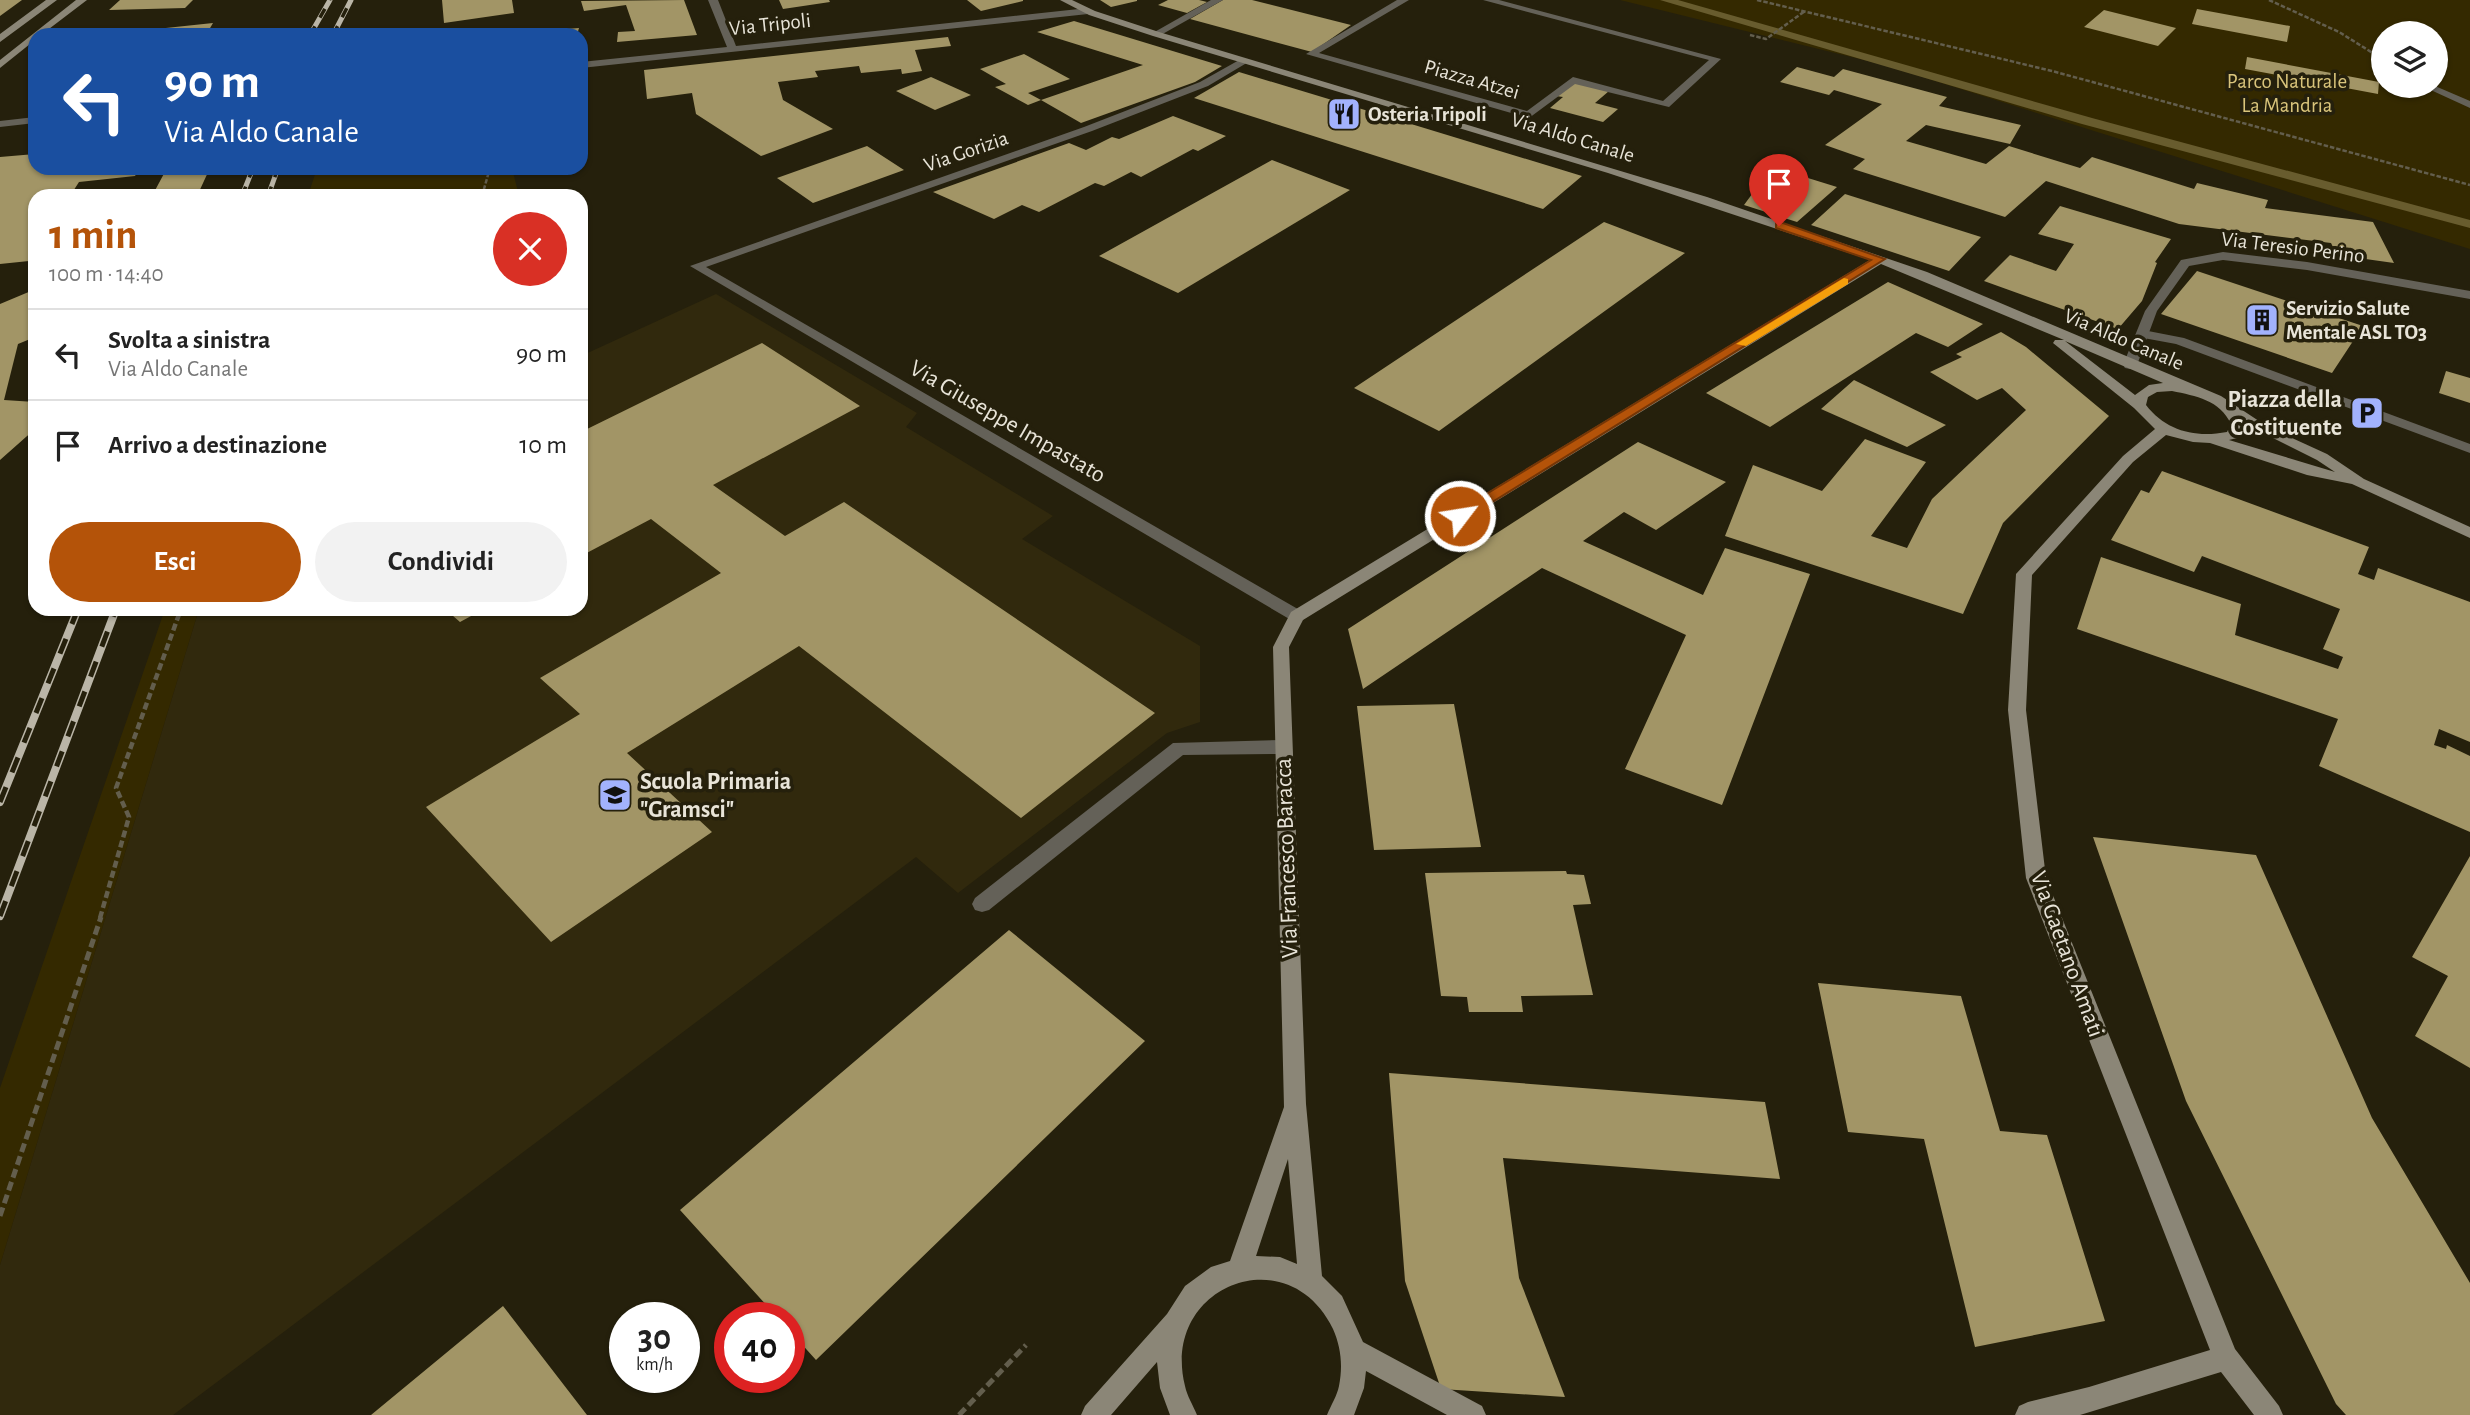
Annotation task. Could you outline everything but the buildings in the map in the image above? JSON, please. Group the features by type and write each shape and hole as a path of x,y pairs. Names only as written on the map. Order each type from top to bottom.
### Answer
{"street":[{"path":"0,39 52,0"},
{"path":"44,28 82,0"},
{"path":"713,0 732,47"},
{"name":"Via Aldo Canale","path":"1065,0 1088,11 1156,34 1631,176 1880,259 1964,290 2130,365 2216,399 2263,430 2322,457 2359,482"},
{"path":"1156,34 1218,0"},
{"name":"Piazza Atzei","path":"1404,0 1311,54 1530,116 1573,80 1665,104 1716,59 1488,0"},
{"name":"Via Tripoli","path":"588,64 1088,11"},
{"path":"0,65 28,41"},
{"name":"Via Gorizia","path":"696,266 1088,129 1204,84 1245,61"},
{"path":"2448,96 2470,106"},
{"path":"0,124 28,121"},
{"name":"Via Teresio Perino","path":"2130,365 2151,311 2185,263 2223,256 2307,266 2470,295"},
{"path":"1297,616 1880,259"},
{"name":"Via Giuseppe Impastato","path":"696,266 1297,616"},
{"name":"Via Aldo Canale","path":"2038,325 2139,405 2147,417 2164,429"},
{"path":"2143,334 2179,341 2470,449"},
{"path":"2139,405 2142,395 2154,388 2172,387 2194,391"},
{"path":"2214,440 2232,435 2238,424 2232,411"},
{"path":"2164,429 2189,438 2214,440 2312,472 2359,482 2470,533"},
{"name":"Via Gaetano Amati","path":"2164,429 2129,459 2024,574 2017,710 2036,878 2226,1358 2270,1415"},
{"name":"Via Francesco Baracca","path":"1297,616 1281,646 1282,747 1295,1104 1310,1281"},
{"path":"982,904 1178,748 1282,747"},
{"name":"Via Francesco Baracca","path":"1240,1267 1295,1104"},
{"path":"1094,1415 1177,1319 1194,1294 1215,1277 1240,1267 1264,1265 1288,1270 1310,1281 1331,1299 1346,1322 1353,1350 1354,1378 1345,1408 1340,1415"},
{"path":"1177,1319 1169,1346 1169,1377 1177,1403 1184,1415"},
{"path":"1353,1350 1473,1415"},
{"path":"2028,1415 2089,1401 2226,1358"}],"path":[{"path":"1757,0 2052,71 2470,185"},
{"path":"2269,0 2339,32 2371,52"},
{"path":"1770,36 1805,11"},
{"path":"0,1216 98,926 130,817 116,788 178,616"},
{"path":"959,1415 1026,1345"}],"shaded area":[{"name":"Scuola Primaria \"Gramsci\"","path":"716,294 917,413 906,427 1053,516 1022,539 1200,646 1200,722 1167,733 958,893 916,857 173,1415 0,1415 0,1265 197,616 588,616 588,353"}],"green space":[{"name":"Parco Naturale La Mandria","path":"1620,0 2470,0 2470,249 1884,65"},
{"path":"315,175 514,175 517,189 310,189"},
{"path":"163,616 197,616 0,1265 0,1088"}],"waterway":[{"path":"1666,0 2087,121 2470,224"}],"railway":[{"path":"314,28 330,0"},
{"path":"337,28 351,0"},
{"path":"245,189 250,175"},
{"path":"270,189 276,175"},
{"path":"0,802 75,616"},
{"path":"0,916 113,616"}],"slow traffic":[{"path":"1742,344 1844,281"}],"place":[{"name":"Osteria Tripoli","path":"1344,114"},
{"name":"Servizio Salute Mentale ASL TO3","path":"2262,320"},
{"name":"Piazza della Costituente","path":"2367,413"},
{"name":"Scuola Primaria \"Gramsci\"","path":"615,795"}],"route":[{"path":"1460,516 1880,259 1779,226"}]}
